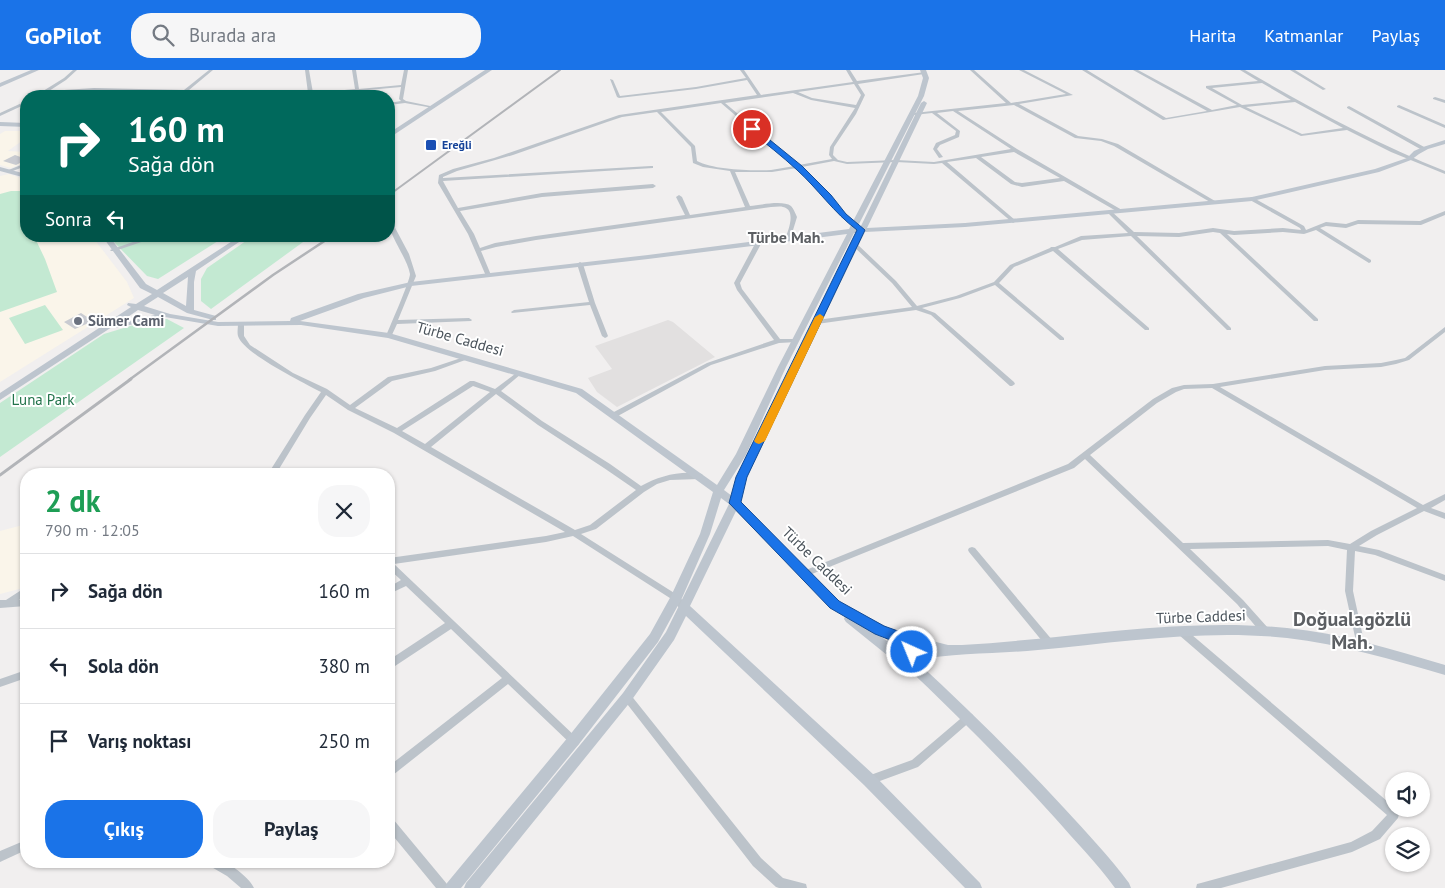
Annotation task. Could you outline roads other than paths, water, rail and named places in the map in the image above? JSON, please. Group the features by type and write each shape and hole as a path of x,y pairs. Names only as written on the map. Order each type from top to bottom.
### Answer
{"street":[{"path":"0,84 30,70"},
{"path":"0,84 36,70"},
{"path":"49,90 75,70"},
{"path":"186,90 211,70"},
{"path":"307,70 310,90"},
{"path":"354,70 357,89"},
{"path":"405,102 400,99 406,70"},
{"path":"395,131 489,70"},
{"path":"742,70 759,96"},
{"path":"834,160 831,155 832,147 863,96 848,70"},
{"path":"972,70 1013,104 1077,138 1102,140 1116,145 1212,201"},
{"path":"916,114 1013,104 1071,95 1021,70"},
{"path":"1084,70 1165,119 1241,106 1294,101"},
{"path":"1135,70 1211,111"},
{"path":"1242,70 1346,129 1408,159 1445,173"},
{"path":"1292,70 1324,89"},
{"path":"471,888 627,697 670,636 719,490 741,455 795,341 931,87 926,71 856,83 621,116 596,123 495,160 456,168 441,176 441,180 479,250 488,275"},
{"path":"610,80 618,97 696,88 748,79"},
{"path":"1262,82 1207,87 1301,135 1346,129"},
{"path":"349,90 402,86"},
{"path":"78,90 140,90"},
{"path":"791,92 811,99 857,107"},
{"path":"1434,98 1445,102"},
{"path":"395,103 405,102 433,107"},
{"path":"452,888 574,740 680,602 735,503 742,477 854,244 855,229 828,197 798,166 722,102"},
{"path":"0,115 19,106"},
{"path":"1398,106 1445,127"},
{"path":"1349,107 1424,149"},
{"path":"954,110 1015,150 1120,211"},
{"path":"658,111 693,147 695,162 704,166 732,170 772,171 834,160 847,163 892,161 934,164 942,160 978,157 1015,150"},
{"path":"933,112 958,131 957,136 938,144 935,149 942,160 1013,221"},
{"path":"0,124 20,125"},
{"path":"0,129 20,130"},
{"path":"289,322 361,296 411,284 788,239 855,229 1013,221 1212,201 1252,199 1377,171 1408,159 1424,149 1445,142"},
{"path":"978,157 1013,183 1022,185 1065,179"},
{"path":"8,171 20,166"},
{"path":"441,180 651,167"},
{"path":"0,169 20,174"},
{"path":"732,170 748,208"},
{"path":"457,210 542,195 653,186"},
{"path":"679,197 688,216"},
{"path":"1252,199 1302,227 1304,232"},
{"path":"479,250 495,245 536,238 771,205 785,205 790,208 794,217 788,239"},
{"path":"1110,212 1229,329"},
{"path":"817,322 916,308 958,297 996,283 1012,266 1081,238 1221,231 1266,232 1283,230 1304,232 1326,224 1346,226 1358,222 1421,223 1445,213"},
{"path":"1317,228 1369,261"},
{"path":"1221,231 1316,320"},
{"path":"389,336 413,276 406,254 395,233"},
{"name":"Türbe Caddesi","path":"109,242 143,286 190,311 241,324"},
{"path":"114,250 138,242"},
{"path":"0,389 155,293 226,242"},
{"path":"155,293 193,272 236,242"},
{"path":"759,242 737,283 738,289 778,341"},
{"path":"854,244 894,282 916,308 932,314 1012,384"},
{"path":"1053,248 1147,330"},
{"path":"580,264 605,336"},
{"path":"190,311 190,282 193,272"},
{"path":"996,283 1062,339"},
{"path":"514,312 592,303"},
{"path":"0,397 98,333 135,306"},
{"name":"Türbe Caddesi","path":"135,306 169,316 218,324 289,322 318,324 389,336 579,391 735,503 835,605 880,630 904,639 948,650 1050,644 1182,632 1265,631 1303,634 1361,646 1445,670"},
{"name":"Türbe Caddesi","path":"98,333 137,320 169,316"},
{"path":"396,322 469,320"},
{"path":"241,324 241,336 248,346 290,374 325,391 350,408 426,447 574,533 680,602 869,780 975,888"},
{"path":"804,574 1071,466 1166,393 1184,387 1213,386 1325,368 1381,366 1407,359 1445,329"},
{"path":"614,415 709,364 778,341 795,341"},
{"path":"350,408 390,379 433,370 466,358"},
{"path":"426,447 520,373"},
{"path":"397,431 472,383 495,392 641,490"},
{"path":"1213,386 1423,508 1445,516"},
{"path":"276,468 306,417 325,391"},
{"path":"1086,455 1240,602 1265,631"},
{"path":"395,561 546,539 574,533 593,527 654,482 670,477 699,476"},
{"path":"1351,547 1374,533 1445,497"},
{"path":"1181,546 1328,543 1376,552 1445,578"},
{"path":"1351,547 1349,591 1361,646"},
{"path":"972,550 1050,644"},
{"path":"395,568 574,740 582,752"},
{"path":"395,588 408,582"},
{"path":"4,604 20,594"},
{"path":"4,604 20,604"},
{"path":"835,605 873,638 902,656 969,717 1042,793 1111,870 1124,888"},
{"path":"395,661 452,623"},
{"path":"1182,632 1394,814 1376,834 1352,847 1201,888"},
{"path":"902,656 912,652 912,646 904,639 897,638 891,642 891,650 902,656 948,650"},
{"path":"0,683 20,676"},
{"path":"395,767 508,678"},
{"path":"627,697 757,862 780,883 802,888"},
{"path":"869,780 915,764 969,717"},
{"path":"395,830 443,888"},
{"path":"0,857 20,848"},
{"path":"224,868 250,888"}],"railway":[{"path":"395,191 560,70"},
{"path":"129,380 273,275 323,242"},
{"path":"0,475 131,379"}],"place":[{"name":"Ereğli","path":"431,145"},
{"name":"Sümer Cami","path":"78,321"}],"district":[{"name":"Türbe Mah.","path":"786,237"},
{"name":"Doğualagözlü Mah.","path":"1352,630"}],"park label":[{"name":"Luna Park","path":"43,400"}]}
